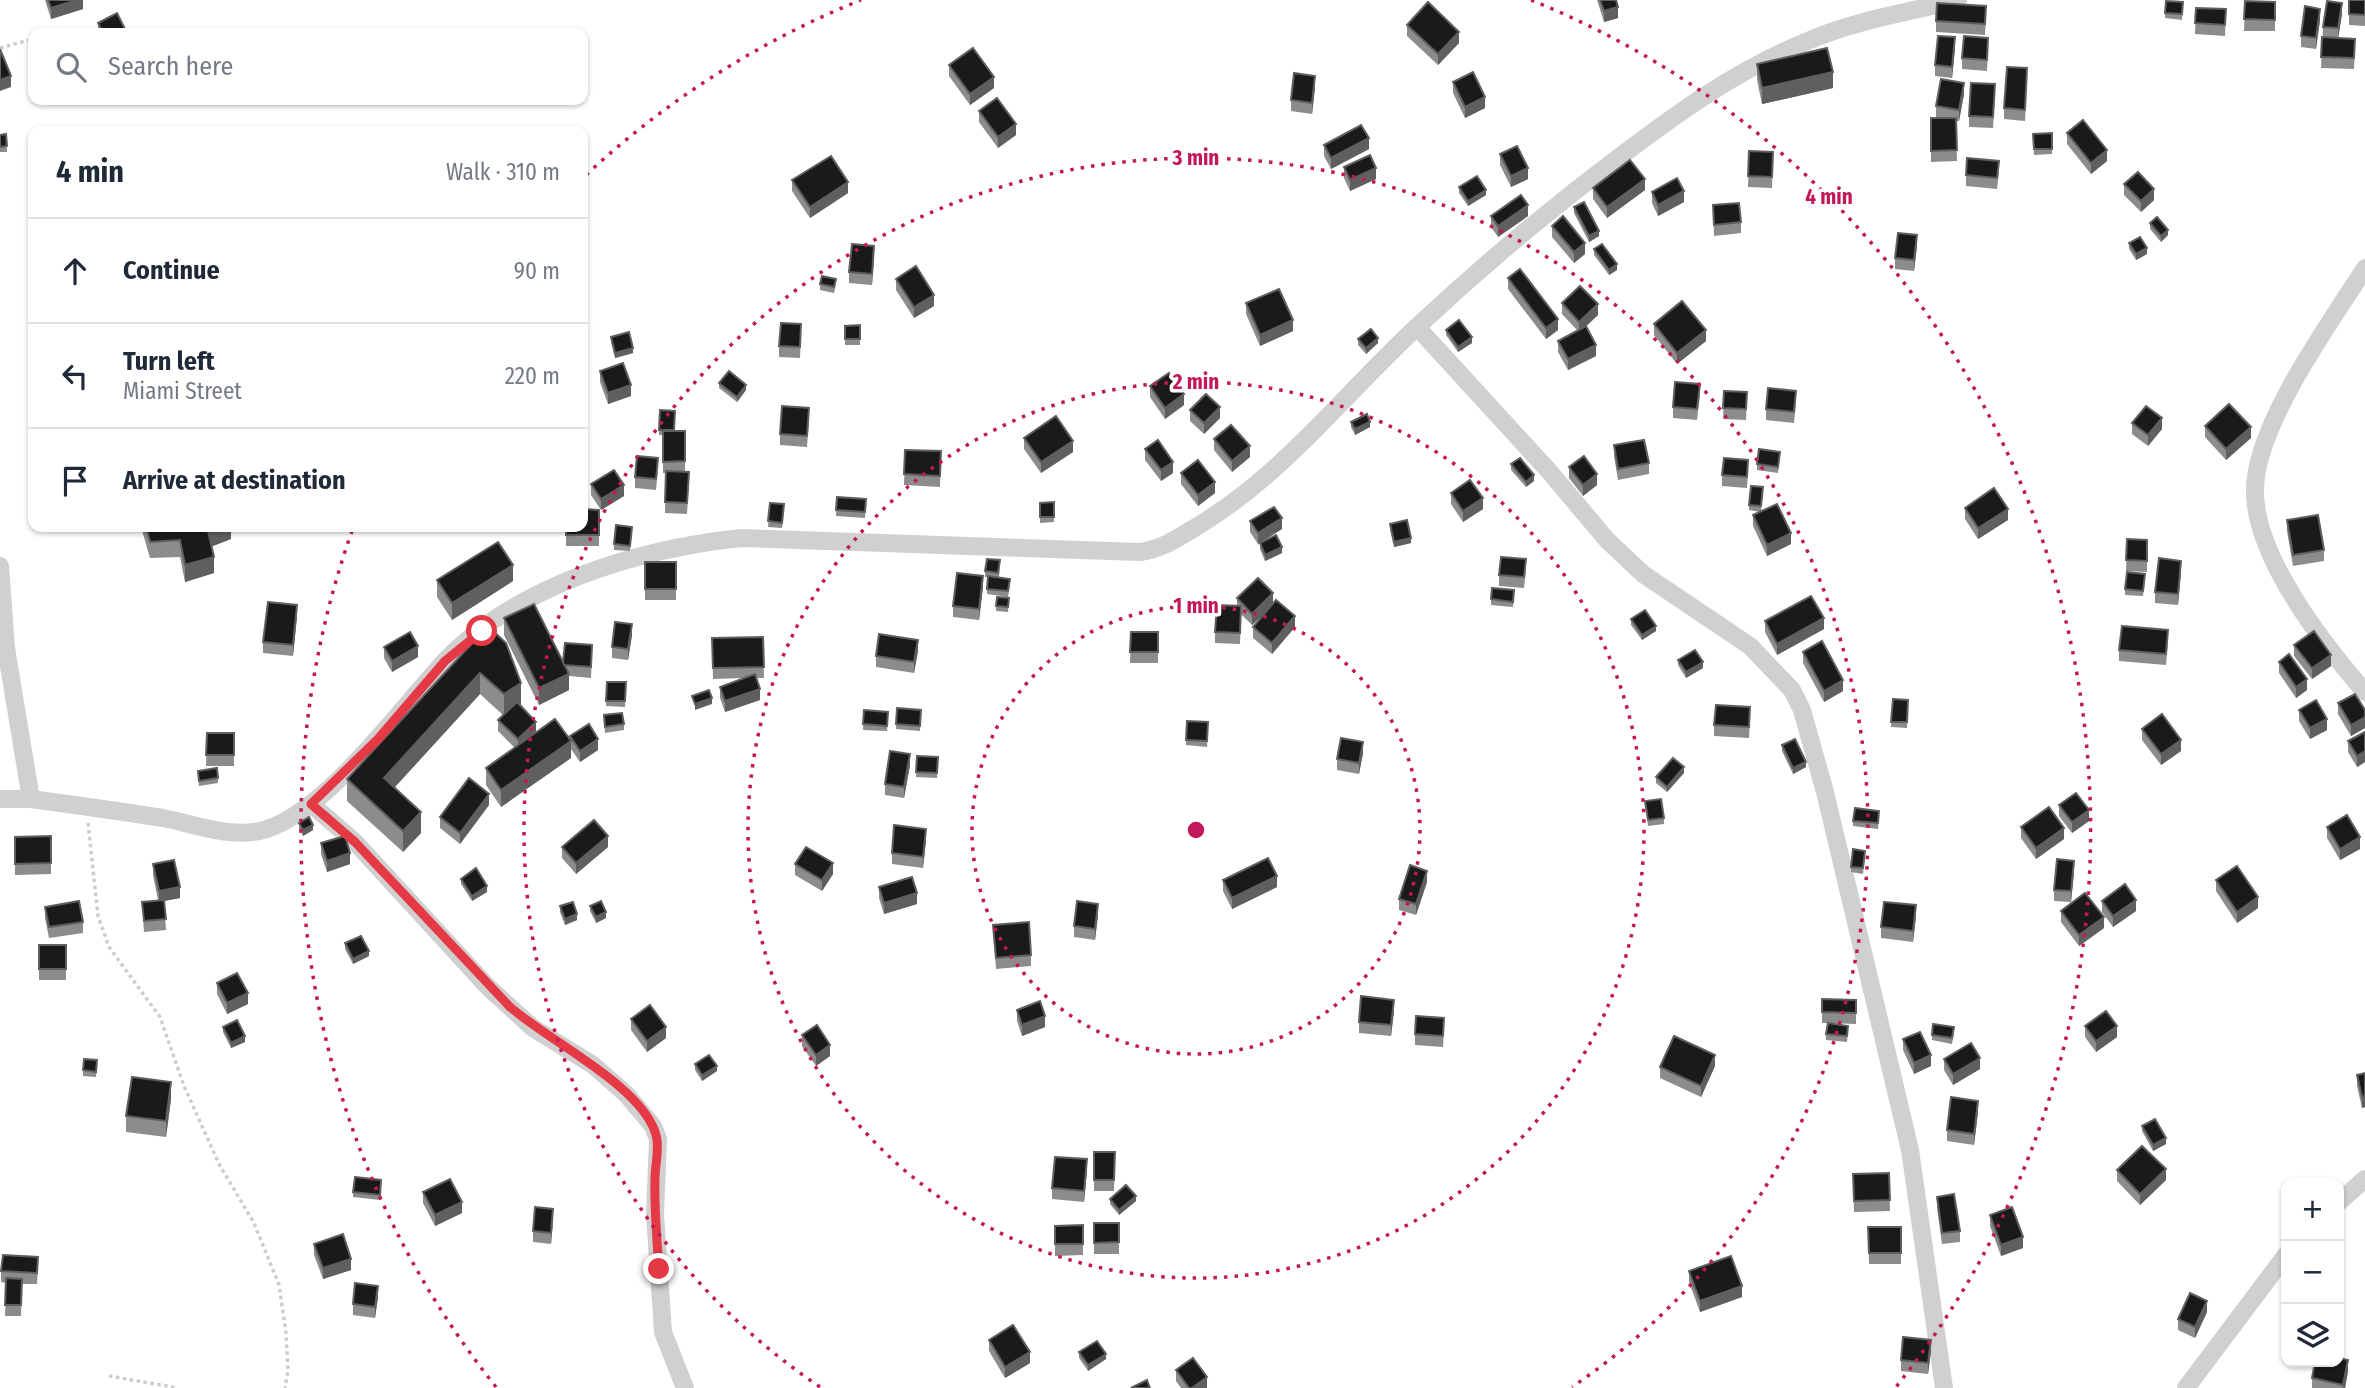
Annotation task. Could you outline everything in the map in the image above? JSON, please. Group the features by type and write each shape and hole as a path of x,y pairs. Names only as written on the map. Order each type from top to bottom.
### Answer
{"street":[{"path":"0,799 31,799 249,833 276,825 311,804 378,739 445,661 500,616 567,582 677,547 741,538 1140,552 1153,550 1214,516 1274,472 1417,327 1585,183 1690,104 1738,73 1812,39 1852,25 1958,0"},
{"path":"2365,268 2308,357 2278,415 2262,454 2255,489 2258,515 2281,577 2346,670 2365,692"},
{"path":"1417,327 1625,557 1643,574 1750,646 1792,690 1802,710 1831,817 1910,1150 1944,1388"},
{"path":"0,566 6,648 31,799"},
{"path":"311,804 355,842 487,986 533,1028 593,1065 626,1094 653,1126 657,1139 655,1215 663,1332 685,1388"},
{"path":"2344,1198 2365,1179"},
{"path":"2186,1388 2281,1262"}],"path":[{"path":"0,48 28,40"},
{"path":"86,807 98,916 109,947 160,1017 184,1086 219,1164 254,1223 279,1285 286,1333 288,1370 285,1388"},
{"path":"109,1376 178,1388"}],"building":[{"path":"48,0 77,0 51,8"},
{"path":"1600,0 1616,0 1618,7 1604,11"},
{"path":"2349,0 2365,0 2365,15 2349,14"},
{"path":"2166,1 2183,2 2182,14 2165,13"},
{"path":"2245,1 2275,2 2275,20 2244,19"},
{"path":"2327,1 2342,3 2338,28 2323,27"},
{"path":"1428,2 1459,32 1438,54 1407,25"},
{"path":"1937,3 1986,6 1985,24 1936,21"},
{"path":"2305,6 2320,9 2316,38 2301,36"},
{"path":"2196,8 2226,9 2225,25 2195,23"},
{"path":"117,13 124,28 100,28 98,23"},
{"path":"1938,36 1955,37 1952,67 1935,65"},
{"path":"1964,36 1988,38 1987,60 1962,58"},
{"path":"2322,37 2355,39 2354,58 2321,57"},
{"path":"973,48 994,77 970,94 949,65"},
{"path":"1827,48 1833,72 1762,88 1757,64"},
{"path":"0,49 11,76 0,80"},
{"path":"2007,67 2027,68 2025,110 2004,108"},
{"path":"1473,72 1485,97 1465,107 1453,82"},
{"path":"1294,73 1315,76 1312,103 1291,100"},
{"path":"1941,79 1964,83 1959,110 1936,106"},
{"path":"1971,83 1995,84 1993,117 1969,116"},
{"path":"997,98 1016,124 998,137 979,111"},
{"path":"1931,118 1956,118 1957,150 1931,151"},
{"path":"2083,120 2107,150 2091,163 2067,133"},
{"path":"1361,125 1369,138 1331,158 1324,145"},
{"path":"2052,133 2052,149 2034,149 2033,134"},
{"path":"6,134 7,146 0,147 0,135"},
{"path":"1517,146 1528,168 1511,176 1500,154"},
{"path":"1749,151 1773,152 1772,177 1748,176"},
{"path":"1370,155 1376,168 1350,180 1344,167"},
{"path":"831,156 848,182 810,207 792,180"},
{"path":"1967,158 1999,161 1997,178 1966,175"},
{"path":"1630,160 1645,179 1607,207 1593,188"},
{"path":"2138,172 2154,189 2141,201 2124,184"},
{"path":"1477,176 1486,190 1468,201 1459,187"},
{"path":"1677,178 1684,191 1658,205 1652,192"},
{"path":"1521,195 1528,205 1498,226 1491,216"},
{"path":"1584,202 1599,231 1589,236 1574,207"},
{"path":"1739,203 1741,222 1714,225 1713,205"},
{"path":"1563,216 1585,243 1574,252 1552,226"},
{"path":"2157,217 2168,230 2161,236 2150,223"},
{"path":"1898,233 1917,235 1914,260 1895,258"},
{"path":"2140,237 2147,248 2136,254 2129,243"},
{"path":"852,244 874,246 872,274 849,272"},
{"path":"1602,244 1617,264 1609,270 1594,249"},
{"path":"916,266 934,295 914,307 896,279"},
{"path":"1520,269 1558,319 1546,328 1508,278"},
{"path":"822,276 836,279 834,287 820,284"},
{"path":"1580,286 1598,304 1579,322 1562,303"},
{"path":"1279,289 1293,320 1260,335 1246,303"},
{"path":"1682,301 1706,330 1677,353 1654,324"},
{"path":"1459,320 1472,337 1458,347 1446,330"},
{"path":"781,323 801,324 800,347 779,346"},
{"path":"860,325 860,339 845,339 845,326"},
{"path":"1586,326 1596,345 1568,359 1558,341"},
{"path":"1371,329 1378,338 1366,348 1358,339"},
{"path":"629,332 633,348 615,353 611,337"},
{"path":"623,363 631,385 608,393 600,371"},
{"path":"729,371 746,385 737,397 719,383"},
{"path":"1169,373 1184,394 1165,408 1150,386"},
{"path":"1675,382 1700,384 1697,409 1673,407"},
{"path":"1768,388 1796,391 1794,412 1766,409"},
{"path":"1724,391 1747,392 1746,409 1723,408"},
{"path":"1206,394 1220,407 1204,423 1190,410"},
{"path":"2229,404 2251,427 2226,449 2205,426"},
{"path":"782,406 809,408 807,436 780,434"},
{"path":"2146,406 2162,418 2148,435 2132,423"},
{"path":"660,410 675,411 674,430 659,430"},
{"path":"1367,414 1370,422 1355,429 1351,422"},
{"path":"1056,416 1073,441 1041,462 1024,438"},
{"path":"1231,425 1250,446 1232,461 1214,439"},
{"path":"663,431 685,431 685,461 663,462"},
{"path":"1158,440 1173,462 1161,470 1145,449"},
{"path":"1644,440 1649,463 1618,469 1614,445"},
{"path":"1759,449 1780,452 1778,467 1757,464"},
{"path":"905,450 941,451 940,476 904,474"},
{"path":"637,456 658,458 656,479 635,477"},
{"path":"1584,456 1597,474 1583,485 1569,467"},
{"path":"1520,458 1534,475 1526,482 1511,464"},
{"path":"1724,458 1748,460 1747,477 1722,475"},
{"path":"1198,460 1215,482 1198,495 1181,473"},
{"path":"614,470 624,485 601,499 591,484"},
{"path":"666,471 689,472 687,503 665,502"},
{"path":"1470,480 1483,498 1463,511 1451,493"},
{"path":"1751,486 1763,487 1761,506 1749,505"},
{"path":"1994,488 2008,509 1978,528 1965,508"},
{"path":"837,497 866,499 865,512 836,510"},
{"path":"1054,502 1054,517 1040,517 1040,503"},
{"path":"770,503 784,504 782,523 768,521"},
{"path":"1777,504 1791,533 1767,545 1753,515"},
{"path":"1274,507 1282,518 1258,533 1250,521"},
{"path":"588,509 599,510 599,535 566,535 566,532 588,532"},
{"path":"2318,515 2324,550 2293,555 2287,520"},
{"path":"1407,520 1411,538 1394,542 1390,524"},
{"path":"616,525 632,527 630,546 614,544"},
{"path":"147,532 208,532 214,557 185,565 180,540 150,542"},
{"path":"1276,535 1282,547 1265,555 1260,543"},
{"path":"2127,539 2147,540 2147,561 2126,560"},
{"path":"498,542 513,565 452,603 437,580"},
{"path":"1501,557 1526,559 1524,577 1499,575"},
{"path":"2159,558 2181,561 2178,594 2155,592"},
{"path":"987,559 1000,560 998,573 985,571"},
{"path":"645,562 676,562 676,589 645,589"},
{"path":"2127,572 2145,574 2143,591 2125,589"},
{"path":"957,573 983,576 979,609 953,606"},
{"path":"988,576 1010,579 1008,591 987,589"},
{"path":"1258,578 1273,593 1252,614 1237,598"},
{"path":"1492,588 1514,590 1513,602 1491,599"},
{"path":"1811,596 1824,618 1777,644 1765,621"},
{"path":"997,597 1009,598 1008,607 996,606"},
{"path":"1276,600 1295,616 1272,643 1253,627"},
{"path":"268,602 297,605 293,645 263,642"},
{"path":"534,604 569,674 539,688 504,618"},
{"path":"1217,605 1241,606 1240,633 1215,632"},
{"path":"1645,610 1656,626 1642,635 1631,619"},
{"path":"615,622 632,624 628,649 612,647"},
{"path":"488,626 506,643 521,683 504,694 480,673 384,778 421,812 403,831 347,779"},
{"path":"2122,626 2168,630 2166,654 2119,650"},
{"path":"2314,631 2331,655 2312,668 2294,645"},
{"path":"410,632 418,646 392,661 384,647"},
{"path":"1131,632 1158,632 1158,652 1130,652"},
{"path":"879,634 918,640 914,662 876,656"},
{"path":"763,637 764,667 713,668 712,638"},
{"path":"1822,641 1843,680 1824,691 1803,652"},
{"path":"565,643 592,645 591,667 564,665"},
{"path":"1695,650 1703,662 1686,672 1678,660"},
{"path":"2289,654 2307,679 2296,687 2279,662"},
{"path":"755,674 760,689 725,701 720,687"},
{"path":"607,682 626,682 625,701 606,701"},
{"path":"709,690 712,698 695,704 692,696"},
{"path":"2355,694 2365,710 2365,717 2351,725 2338,703"},
{"path":"1893,699 1908,700 1907,722 1891,722"},
{"path":"2316,700 2327,719 2310,728 2299,710"},
{"path":"517,702 536,722 518,739 498,720"},
{"path":"1716,705 1750,707 1749,727 1714,725"},
{"path":"897,708 921,710 920,726 896,724"},
{"path":"864,710 888,712 887,726 863,724"},
{"path":"622,713 624,724 605,727 604,715"},
{"path":"2162,714 2181,740 2161,754 2142,729"},
{"path":"555,719 571,741 501,790 486,768"},
{"path":"1187,721 1208,722 1207,741 1186,740"},
{"path":"589,724 598,739 580,751 570,736"},
{"path":"2365,732 2365,751 2357,756 2348,741"},
{"path":"207,733 234,733 234,755 206,755"},
{"path":"1341,738 1363,742 1359,763 1337,759"},
{"path":"1795,739 1806,762 1793,768 1782,745"},
{"path":"890,751 910,754 904,787 885,784"},
{"path":"917,756 938,757 937,773 916,772"},
{"path":"1673,758 1684,767 1667,787 1656,777"},
{"path":"217,768 218,778 199,781 198,771"},
{"path":"469,778 489,794 460,833 440,817"},
{"path":"2076,793 2089,810 2072,822 2059,805"},
{"path":"1661,799 1664,818 1648,820 1645,801"},
{"path":"2049,807 2064,828 2036,848 2021,827"},
{"path":"1855,808 1879,811 1878,823 1853,821"},
{"path":"2347,815 2360,837 2340,849 2327,827"},
{"path":"309,817 313,825 303,830 299,823"},
{"path":"594,820 608,836 576,863 562,847"},
{"path":"894,825 926,829 923,857 892,853"},
{"path":"51,836 51,863 15,864 15,837"},
{"path":"345,836 350,853 327,861 321,843"},
{"path":"806,847 833,863 822,880 795,864"},
{"path":"1853,849 1865,851 1863,868 1851,867"},
{"path":"1268,858 1277,876 1232,898 1223,880"},
{"path":"2057,859 2074,861 2071,891 2054,890"},
{"path":"174,860 180,887 159,891 153,864"},
{"path":"1410,865 1427,871 1416,904 1399,899"},
{"path":"2237,866 2258,897 2237,912 2216,880"},
{"path":"476,868 487,886 472,896 461,879"},
{"path":"912,877 917,893 884,903 879,887"},
{"path":"2125,884 2136,900 2113,916 2102,901"},
{"path":"2085,893 2104,917 2079,935 2061,911"},
{"path":"164,900 166,919 144,921 142,902"},
{"path":"79,901 83,922 49,927 45,907"},
{"path":"601,901 606,912 596,917 590,906"},
{"path":"1077,901 1098,904 1095,929 1074,926"},
{"path":"573,902 577,914 565,919 560,906"},
{"path":"1884,902 1916,905 1913,931 1881,927"},
{"path":"1029,922 1031,955 996,958 993,925"},
{"path":"361,936 369,951 353,959 345,943"},
{"path":"39,945 66,945 66,969 39,969"},
{"path":"237,973 248,993 227,1003 217,983"},
{"path":"1361,996 1394,1000 1391,1025 1359,1022"},
{"path":"1822,999 1856,1000 1856,1013 1822,1012"},
{"path":"1040,1001 1045,1016 1022,1025 1017,1010"},
{"path":"650,1005 666,1027 647,1041 631,1019"},
{"path":"2106,1011 2117,1026 2096,1041 2085,1026"},
{"path":"1416,1016 1444,1018 1443,1036 1415,1034"},
{"path":"237,1020 245,1036 231,1043 223,1027"},
{"path":"1828,1023 1848,1026 1847,1036 1826,1034"},
{"path":"1933,1024 1954,1027 1952,1038 1932,1035"},
{"path":"817,1025 830,1045 816,1055 802,1035"},
{"path":"1920,1032 1931,1055 1914,1063 1903,1039"},
{"path":"1674,1036 1715,1055 1701,1086 1660,1067"},
{"path":"1971,1043 1980,1058 1953,1074 1944,1059"},
{"path":"709,1055 717,1066 702,1075 695,1064"},
{"path":"84,1059 97,1060 96,1072 83,1070"},
{"path":"2365,1073 2365,1096 2362,1097 2357,1075"},
{"path":"132,1077 171,1082 166,1121 126,1116"},
{"path":"1951,1097 1978,1101 1974,1134 1947,1130"},
{"path":"2155,1119 2166,1138 2153,1145 2142,1126"},
{"path":"2142,1146 2166,1169 2140,1194 2117,1170"},
{"path":"1094,1152 1115,1152 1114,1180 1094,1180"},
{"path":"1055,1157 1087,1159 1084,1191 1052,1188"},
{"path":"1889,1173 1890,1200 1854,1201 1853,1174"},
{"path":"355,1177 381,1180 380,1195 353,1192"},
{"path":"450,1179 462,1202 435,1215 423,1192"},
{"path":"1126,1185 1136,1196 1119,1210 1110,1199"},
{"path":"1954,1194 1960,1231 1942,1233 1937,1197"},
{"path":"535,1207 553,1209 551,1233 533,1231"},
{"path":"2012,1207 2023,1237 2001,1245 1990,1215"},
{"path":"1094,1223 1119,1223 1119,1242 1094,1243"},
{"path":"1083,1225 1083,1244 1055,1244 1055,1226"},
{"path":"1868,1227 1901,1227 1901,1253 1869,1253"},
{"path":"343,1234 351,1259 323,1268 314,1244"},
{"path":"3,1255 38,1257 37,1273 1,1271"},
{"path":"1731,1256 1742,1286 1700,1301 1689,1271"},
{"path":"6,1278 22,1279 21,1305 5,1305"},
{"path":"355,1283 378,1286 375,1307 353,1304"},
{"path":"2190,1293 2207,1301 2195,1327 2178,1319"},
{"path":"1013,1325 1030,1352 1005,1367 989,1340"},
{"path":"1903,1337 1931,1340 1928,1363 1901,1360"},
{"path":"1097,1341 1106,1354 1088,1365 1079,1352"},
{"path":"1193,1358 1207,1377 1189,1388 1176,1370"},
{"path":"2344,1359 2348,1360 2343,1385 2312,1378 2314,1367 2344,1367"},
{"path":"1147,1380 1150,1388 1131,1388"}],"route":[{"path":"482,631 445,661 378,739 311,804 355,842 487,986 533,1028 593,1065 644,1113 653,1126 657,1139 655,1215 659,1269"}]}
